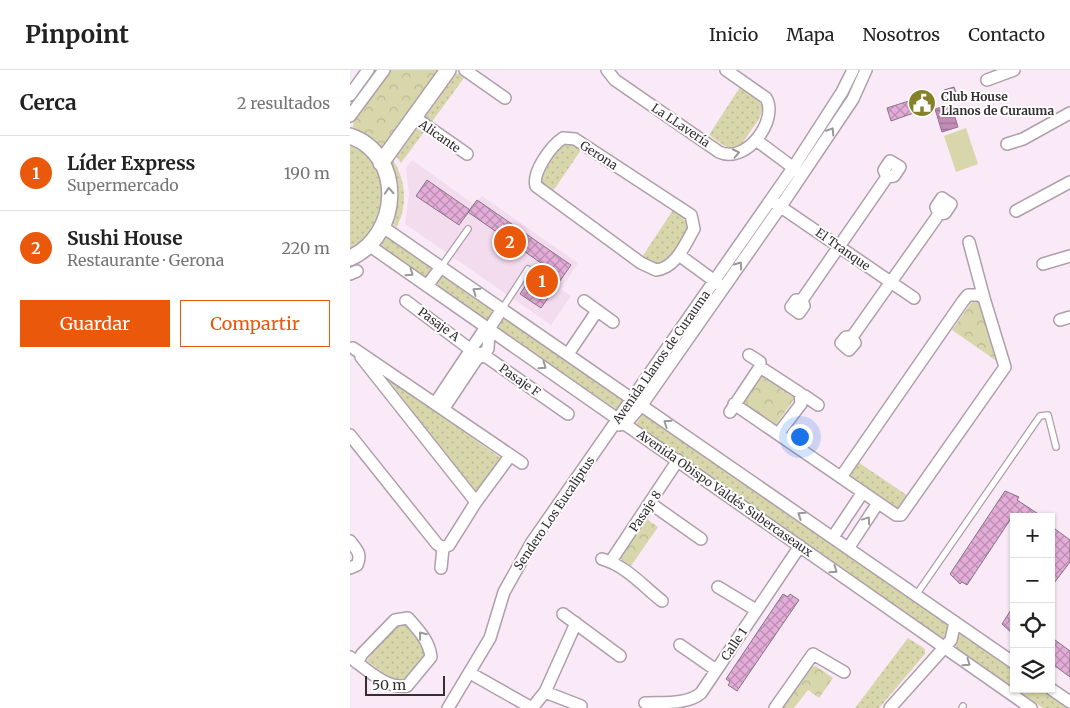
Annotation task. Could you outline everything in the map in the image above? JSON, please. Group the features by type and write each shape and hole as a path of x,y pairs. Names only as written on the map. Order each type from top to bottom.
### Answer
{"street":[{"path":"364,98 351,91 368,70"},
{"path":"350,116 384,70"},
{"path":"381,163 448,70"},
{"path":"465,70 505,98"},
{"name":"La LLavería","path":"608,71 615,80 726,155 744,152 756,140 769,115 769,104 766,98 726,70"},
{"name":"Avenida Llanos de Curauma","path":"798,171 853,70"},
{"name":"Avenida Llanos de Curauma","path":"618,423 631,398 719,284 852,98 866,70"},
{"path":"987,80 1014,70"},
{"path":"1007,144 1023,139 1070,113"},
{"name":"Alicante","path":"414,117 467,154"},
{"path":"350,136 371,149 381,163 390,191 390,206 383,227 352,268"},
{"name":"Gerona","path":"569,138 575,139 691,216 694,229 679,254 663,269 649,267 541,192 536,186 536,175 559,141 569,138"},
{"path":"756,140 798,171"},
{"path":"802,300 887,177"},
{"path":"1016,211 1070,182"},
{"name":"El Tranque","path":"776,203 914,298"},
{"path":"852,337 939,214"},
{"name":"Avenida Obispo Valdés Subercaseaux","path":"383,227 641,406 833,536 1010,660"},
{"path":"749,355 760,362 760,367 732,408 778,434 896,515 905,512 1004,368 969,242"},
{"name":"Avenida Obispo Valdés Subercaseaux","path":"370,246 488,328 618,423 678,460 1031,708"},
{"path":"679,254 719,284"},
{"path":"1043,264 1070,256"},
{"path":"427,286 441,267"},
{"name":"Avenida Llanos de Curauma","path":"618,423 641,406 719,284"},
{"path":"841,477 963,301 968,295 979,295 984,298"},
{"name":"Pasaje A","path":"406,301 471,350"},
{"path":"584,301 613,322"},
{"path":"440,405 471,350 502,309"},
{"path":"568,354 597,311"},
{"path":"440,405 476,360 482,357 488,349 488,328"},
{"path":"352,349 440,405 522,463"},
{"path":"352,349 476,502"},
{"name":"Pasaje F","path":"471,350 482,357 488,358 568,414"},
{"path":"760,367 800,393 801,404 778,434"},
{"path":"800,397 805,396 818,405"},
{"name":"Sendero Los Eucaliptus","path":"448,708 490,638 504,592 532,542 618,423"},
{"path":"350,434 437,544 443,548"},
{"path":"443,548 449,545 476,502 510,456"},
{"name":"Pasaje 8","path":"662,601 606,560 650,503 678,460"},
{"path":"833,536 863,492"},
{"path":"650,503 702,538"},
{"path":"849,548 878,503"},
{"path":"350,541 359,552 360,558 357,566 350,568"},
{"name":"Calle 1","path":"644,703 695,698 800,546"},
{"path":"440,568 443,548"},
{"path":"718,587 756,610"},
{"path":"563,614 620,656"},
{"path":"401,618 408,618 426,640 430,648 430,657 407,686 392,686 354,660 394,620 401,618"},
{"path":"890,708 954,635 955,622"},
{"path":"470,673 532,708 545,692 576,623"},
{"path":"680,645 716,670"},
{"path":"775,708 813,654 844,672"},
{"path":"545,692 581,706"},
{"path":"1055,692 1070,702"}],"lane":[{"path":"441,267 468,229"},
{"path":"502,309 528,269"},
{"path":"916,595 1040,416 1048,415 1056,447"}],"shaded area":[{"path":"951,104 958,127 942,132 935,109"},
{"path":"412,160 475,205 482,196 578,263 561,289 571,296 551,325 405,224 409,194 406,168"}],"green space":[{"path":"390,70 440,70 388,143 380,148 353,127 354,120"},
{"path":"459,73 464,78 431,123 425,119 425,115 456,74"},
{"path":"740,87 758,99 763,108 759,119 741,145 729,148 709,135"},
{"path":"416,128 424,132 401,163 396,156"},
{"path":"966,128 978,164 956,172 944,136"},
{"path":"570,142 581,150 551,194 539,185 538,177 563,143"},
{"path":"350,143 364,152 374,165 380,180 382,196 380,212 373,227 364,240 350,249"},
{"path":"393,160 401,176 404,194 400,220 396,228 391,220 389,167"},
{"path":"673,210 686,222 687,229 679,244 664,262 655,264 642,257"},
{"path":"386,235 434,269 427,280 378,246"},
{"path":"442,274 495,311 488,321 434,284"},
{"path":"973,300 979,301 998,362 952,330"},
{"path":"502,317 624,401 617,410 496,327"},
{"path":"383,373 502,459 475,493"},
{"path":"761,376 795,398 775,426 742,401"},
{"path":"643,414 1010,668 1010,685 636,424"},
{"path":"855,460 911,498 899,512 848,479 847,472"},
{"path":"644,517 658,527 631,566 617,556"},
{"path":"397,624 405,624 425,646 424,657 406,683 399,684 367,661"},
{"path":"908,638 925,649 925,654 879,708 855,708"},
{"path":"816,666 833,678 819,698 808,690 794,708 783,708 812,667"},
{"path":"1022,693 1046,693 1067,708 1043,708"}],"building":[{"path":"954,87 958,98 947,101 944,90"},
{"path":"918,98 922,110 891,121 887,108"},
{"path":"427,180 470,210 459,225 416,196"},
{"path":"477,200 571,265 541,308 520,294 541,263 468,212"},
{"path":"1005,491 1019,497 1017,500 1037,513 1010,513 1010,520 967,585 962,582 960,584 950,574"},
{"path":"1055,529 1070,540 1070,562 1055,582"},
{"path":"783,594 788,597 790,594 799,600 737,691 728,685 730,682 726,679"},
{"path":"1010,611 1010,631 1002,624"},
{"path":"1055,640 1070,651 1070,677 1055,666"}],"place":[{"name":"Club House Llanos de Curauma","path":"922,103"},
{"name":"Sushi House","path":"510,242"},
{"name":"Líder Express","path":"542,281"}]}
